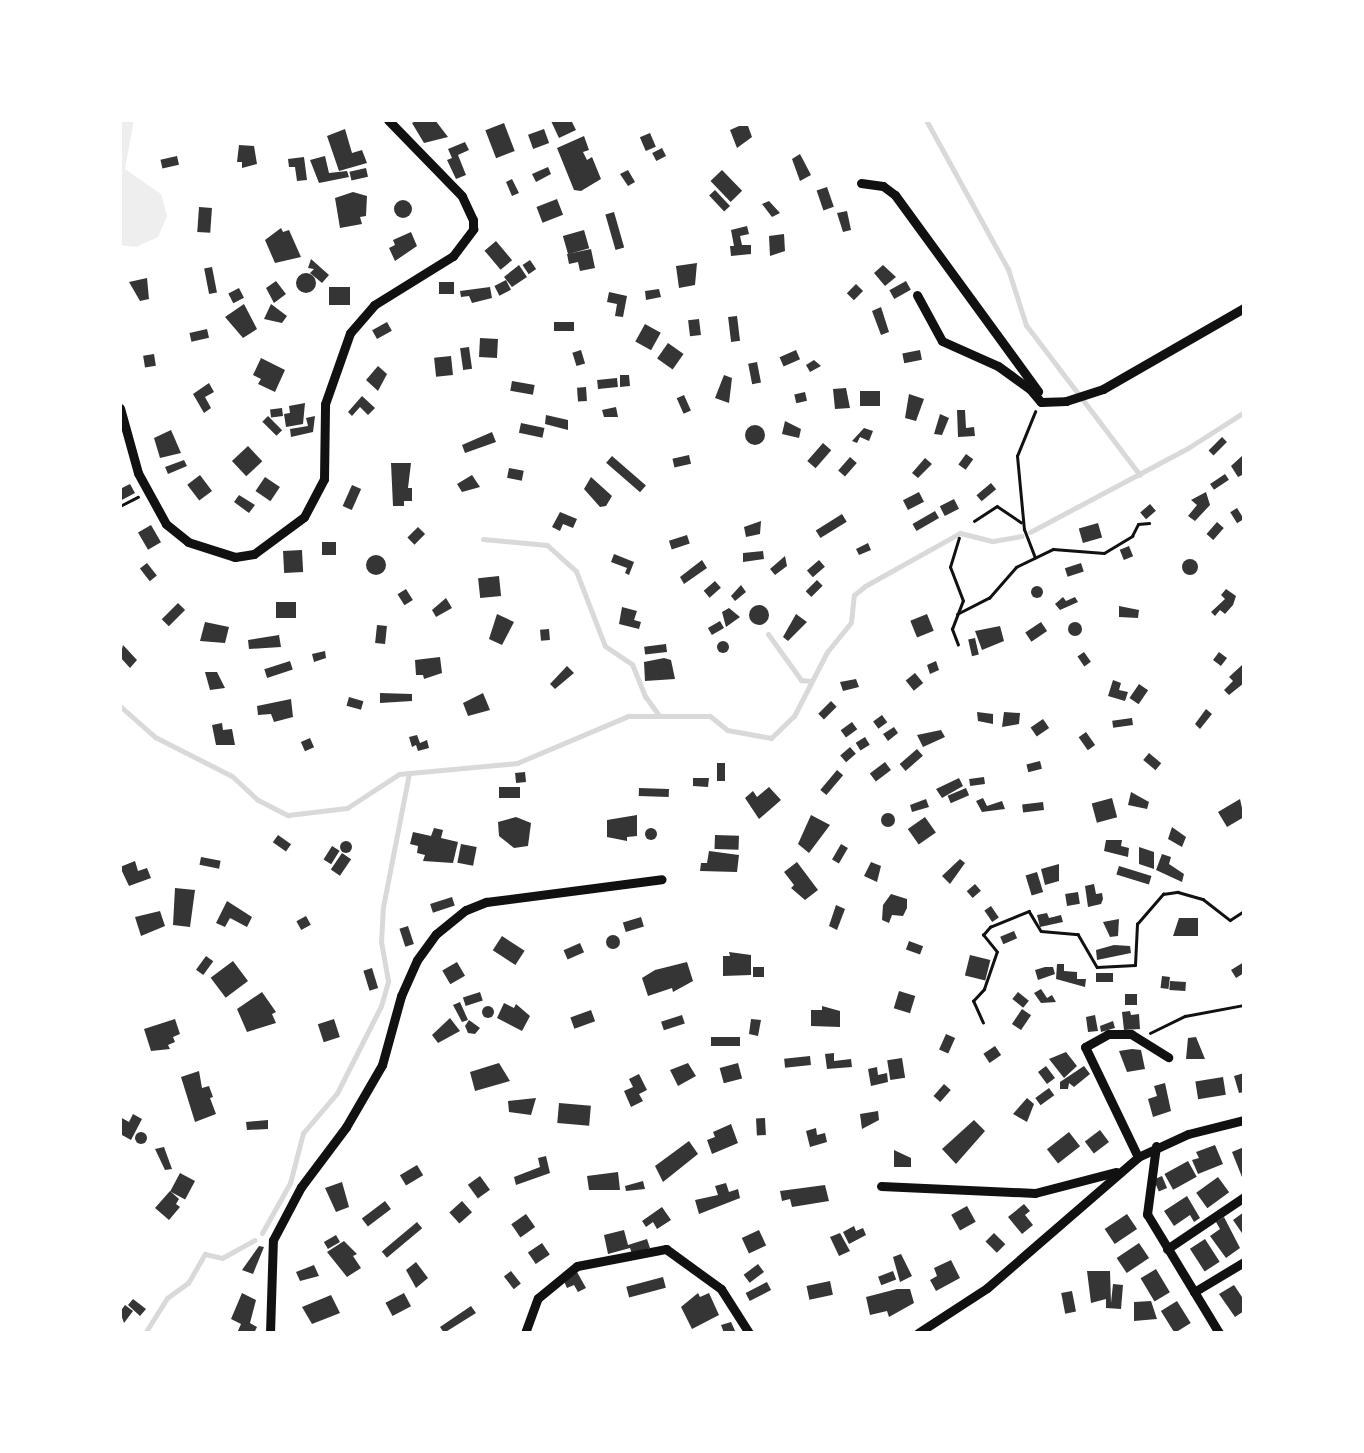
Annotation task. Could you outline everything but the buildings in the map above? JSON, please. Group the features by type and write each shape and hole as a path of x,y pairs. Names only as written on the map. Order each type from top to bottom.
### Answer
{"street":[{"path":"120,408 148,492 175,534 209,552 235,557 272,546 316,502 327,454 325,404 350,333 374,304 453,256 474,220 462,196 388,120"},
{"path":"861,182 882,186 895,195 1043,402"},
{"path":"916,295 942,341 998,366 1043,402"},
{"path":"1043,402 1103,389 1244,308"},
{"path":"270,1333 273,1240 301,1187 346,1127 382,1065 401,996 417,960 436,934 466,910 486,902 662,879"},
{"path":"1138,1156 1085,1050 1093,1039 1108,1034 1140,1038 1168,1057"},
{"path":"918,1333 986,1288 1138,1156 1156,1146 1244,1120"},
{"path":"1156,1146 1146,1206 1167,1249 1219,1333"},
{"path":"881,1186 1035,1193 1118,1171"},
{"path":"1167,1249 1244,1197"},
{"path":"525,1333 538,1298 577,1266 659,1249 672,1251 722,1288 749,1333"},
{"path":"1194,1292 1244,1262"}],"path":[{"path":"1035,558 1024,522 1017,456 1043,402"},
{"path":"120,505 148,492"},
{"path":"974,521 997,506 1024,522"},
{"path":"957,614 988,598 1016,567 1061,546 1104,553 1132,536 1138,524 1149,523"},
{"path":"958,645 952,629 963,601 950,567 959,538"},
{"path":"983,1023 973,1001 984,990 997,952 983,935 990,926 1029,911 1041,931 1078,934 1096,967 1136,965 1137,924 1163,894 1178,892 1203,899 1230,920 1244,911"},
{"path":"1140,1038 1185,1016 1244,1005"}],"shaded area":[{"path":"120,120 134,120 125,169 161,194 167,216 158,237 136,247 120,245"}],"waterway":[{"path":"926,120 1008,269 1026,325 1140,475"},
{"path":"1030,532 1188,448 1244,412"},
{"path":"120,706 155,737 232,776 258,800 288,815 347,808 399,774 517,763 628,716 710,716 727,730 771,738 794,716 827,652 851,622 854,595 865,586 960,533 993,541 1022,536"},
{"path":"483,539 547,545 576,571 605,646 632,664 645,696 659,715"},
{"path":"768,634 801,680 811,681"},
{"path":"262,1233 290,1183 303,1133 337,1093 381,1006 388,981 381,943 383,907 409,773"},
{"path":"145,1333 167,1298 188,1283 205,1254 222,1258 254,1240"}]}
